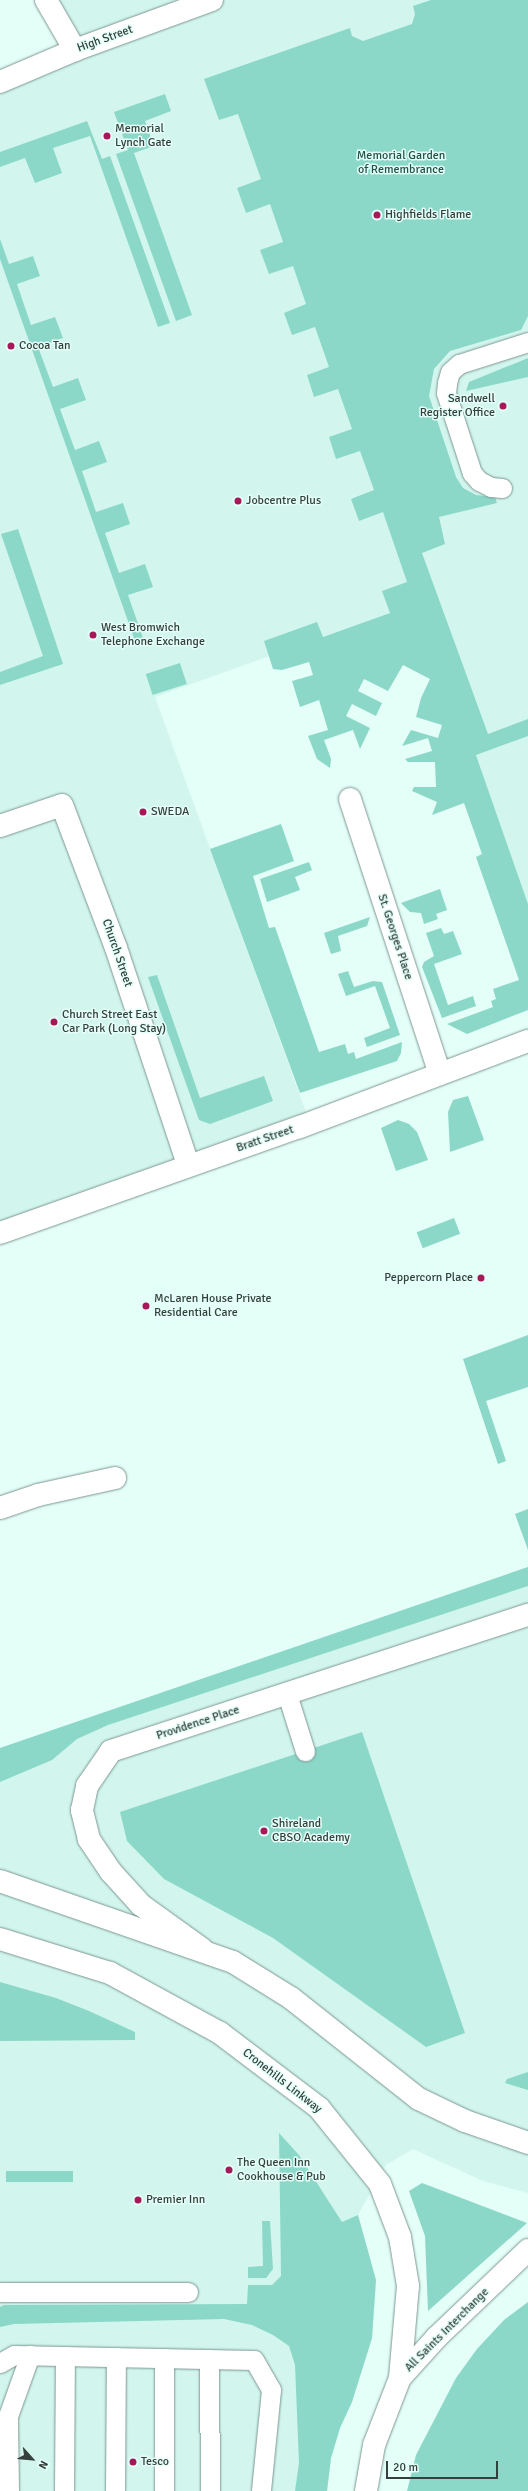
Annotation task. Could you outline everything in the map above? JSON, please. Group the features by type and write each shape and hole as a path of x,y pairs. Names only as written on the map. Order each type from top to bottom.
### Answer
{"main road":[{"path":"46,0 75,50"},
{"name":"High Street","path":"0,82 75,50 212,0"},
{"name":"St. Georges Place","path":"350,799 440,1074"},
{"name":"Church Street","path":"0,826 62,805 116,948 188,1165"},
{"name":"Bratt Street","path":"0,1233 188,1165 300,1127 528,1041"},
{"path":"0,1508 38,1495 115,1478"},
{"name":"Providence Place","path":"202,1949 141,1905 110,1872 89,1839 82,1810 87,1786 111,1751 528,1615"},
{"path":"0,1881 202,1949 233,1962 291,1998 419,2100 465,2121 528,2143"},
{"name":"Cronehills Linkway","path":"0,1939 110,1973 220,2034 319,2108 380,2184 400,2237 408,2286 400,2378"},
{"name":"All Saints Interchange","path":"366,2491 374,2445 400,2378 437,2337 528,2250"}],"lane":[{"path":"502,488 492,487 479,481 472,473 446,393 447,383 450,372 459,364 528,342"},
{"path":"287,1694 305,1751"},
{"path":"0,2292 188,2292"},
{"path":"0,2363 14,2355 254,2360 271,2390 261,2491"},
{"path":"9,2491 8,2416 30,2355"},
{"path":"64,2491 65,2356"},
{"path":"115,2491 116,2357"},
{"path":"164,2358 164,2491"},
{"path":"209,2359 210,2491"}],"shaded area":[{"path":"46,0 528,0 528,904 476,755 390,613 155,697 310,1123 0,1233 0,82 74,50"},
{"path":"528,1567 528,2193 483,2181 413,2149 386,2165 358,2215 376,2280 372,2338 352,2402 340,2428 331,2458 327,2491 0,2491 0,1748"}],"green space":[{"name":"Memorial Garden of Remembrance","path":"431,0 528,0 528,316 521,330 450,351 434,369 429,396 456,477 463,488 476,495 495,497 497,503 439,517 445,544 422,553 488,734 528,719 528,736 476,755 528,904 528,1010 467,1034 447,1024 493,1007 491,1001 496,999 493,989 519,980 476,857 482,854 464,803 432,815 437,802 412,791 414,787 436,787 435,762 408,762 405,759 432,751 428,738 402,746 411,730 438,738 442,725 416,717 421,698 430,679 403,665 388,691 364,679 358,691 382,703 376,716 352,704 346,716 370,728 360,749 353,730 324,740 331,759 330,768 317,759 308,736 328,730 319,700 300,707 292,681 313,675 309,662 282,670 273,669 264,641 317,622 323,637 390,613 382,591 407,582 383,512 359,521 351,499 374,490 360,451 336,459 329,437 352,429 338,389 314,397 307,375 329,367 315,327 292,335 284,313 306,304 293,266 269,274 260,250 283,242 270,204 246,213 237,188 261,179 238,114 219,120 204,79 350,28 352,36 363,41 412,24 415,14 413,6"},
{"path":"165,94 171,111 145,121 154,146 134,153 192,315 176,321 116,154 128,150 114,112"},
{"path":"87,121 102,159 110,156 170,323 158,327 90,136 53,148 62,173 35,183 25,158 0,167 0,152"},
{"path":"0,239 9,264 33,256 40,276 17,284 31,325 55,317 63,338 38,347 53,387 78,378 86,400 60,409 75,450 99,441 107,462 82,471 96,512 123,503 130,524 105,533 119,573 145,564 153,587 128,595 143,638 135,641 0,259"},
{"path":"528,358 528,377 466,391 469,382"},
{"path":"18,529 63,664 0,685 0,672 43,656 1,534"},
{"path":"180,663 187,684 153,695 146,674"},
{"path":"281,824 294,861 253,876 269,928 275,927 319,1052 345,1044 348,1054 354,1052 356,1059 402,1042 401,1053 397,1061 300,1093 210,849"},
{"path":"309,862 312,870 295,877 300,890 267,902 260,879"},
{"path":"440,889 447,910 436,914 438,919 424,924 421,913 410,912 401,903"},
{"path":"370,917 367,926 338,936 341,951 331,954 324,933"},
{"path":"441,928 444,934 453,931 462,954 434,964 448,1005 473,996 476,1006 442,1018 422,967 424,962 434,956 426,933"},
{"path":"348,971 354,987 373,981 382,982 400,1035 367,1047 364,1038 390,1028 375,986 346,996 338,974"},
{"path":"157,975 200,1098 264,1076 273,1101 210,1124 199,1120 148,977"},
{"path":"468,1096 484,1140 450,1152 448,1112 453,1100"},
{"path":"398,1120 409,1124 417,1132 428,1160 396,1171 381,1128"},
{"path":"454,1218 460,1234 423,1248 417,1232"},
{"path":"528,1335 528,1387 486,1401 506,1461 498,1464 463,1359"},
{"path":"528,1509 528,1550 515,1514"},
{"path":"528,1567 528,1586 108,1725 77,1739 52,1760 0,1782 0,1748"},
{"path":"362,1732 465,2033 426,2047 273,1938 164,1879 127,1841 120,1812"},
{"path":"0,1982 56,1998 89,2011 135,2032 135,2040 0,2041"},
{"path":"528,2072 528,2090 505,2083 507,2079"},
{"path":"279,2133 299,2155 342,2222 358,2215 376,2280 372,2338 352,2402 340,2428 331,2458 327,2491 295,2491 299,2463 295,2365 289,2346 273,2335 252,2325 224,2319 14,2324 0,2327 0,2307 4,2305 247,2304 248,2285 272,2285 281,2276"},
{"path":"6,2171 73,2171 73,2182 6,2182"},
{"path":"422,2183 527,2223 428,2311 425,2236 409,2191"},
{"path":"262,2221 270,2221 273,2269 266,2278 248,2278 248,2267 263,2266"},
{"path":"528,2302 528,2491 407,2491 416,2455 456,2378 477,2349 504,2320"}],"place":[{"name":"Memorial Lynch Gate","path":"107,136"},
{"name":"Highfields Flame","path":"377,215"},
{"name":"Cocoa Tan","path":"11,346"},
{"name":"Sandwell Register Office","path":"503,406"},
{"name":"Jobcentre Plus","path":"238,501"},
{"name":"West Bromwich Telephone Exchange","path":"93,635"},
{"name":"SWEDA","path":"143,812"},
{"name":"Church Street East Car Park (Long Stay)","path":"54,1022"},
{"name":"Peppercorn Place","path":"481,1278"},
{"name":"McLaren House Private Residential Care","path":"146,1306"},
{"name":"Shireland CBSO Academy","path":"264,1831"},
{"name":"The Queen Inn Cookhouse & Pub","path":"229,2170"},
{"name":"Premier Inn","path":"138,2200"},
{"name":"Tesco","path":"133,2462"}]}
